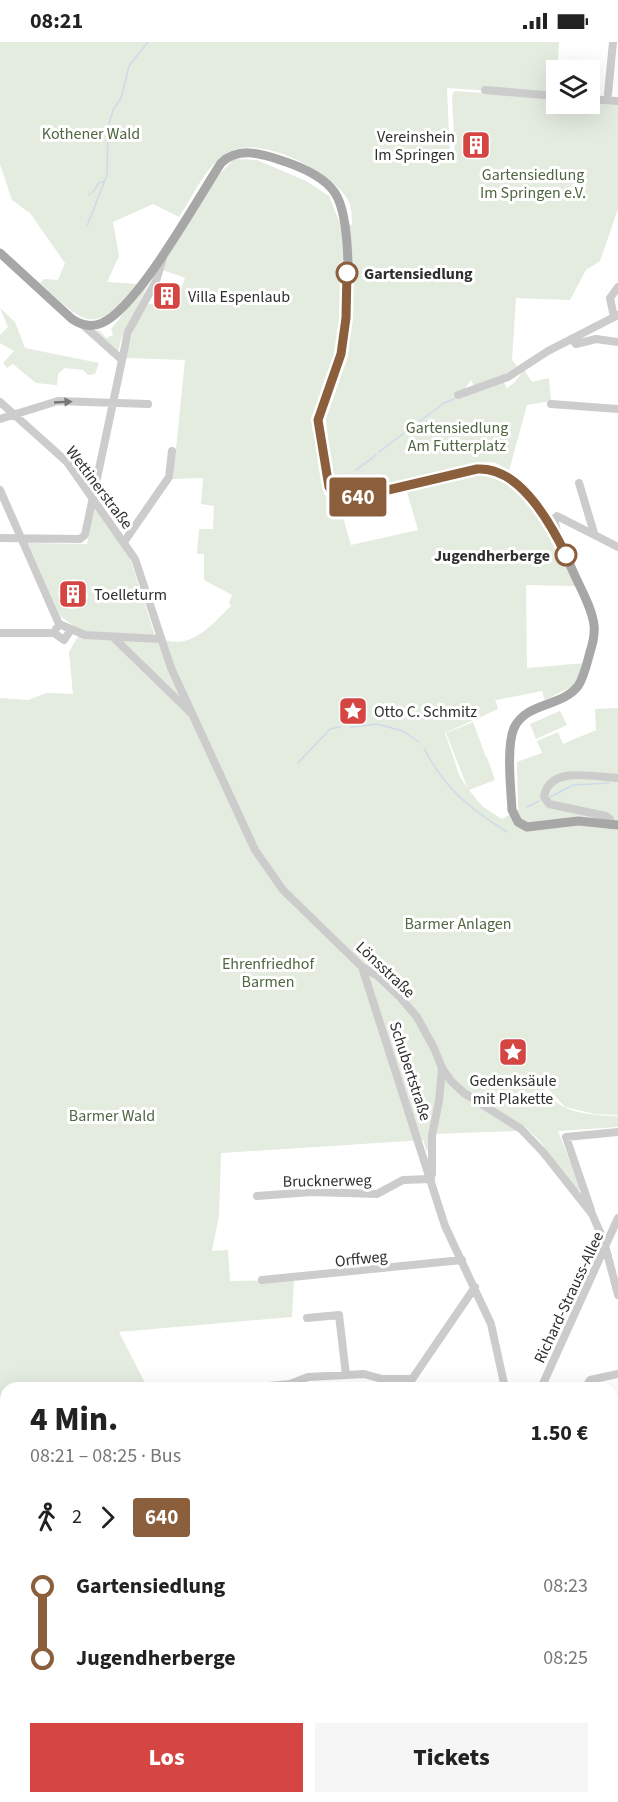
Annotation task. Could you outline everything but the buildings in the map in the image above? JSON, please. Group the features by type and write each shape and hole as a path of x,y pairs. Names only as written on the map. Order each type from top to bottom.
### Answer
{"main road":[{"path":"0,253 54,304 83,325 99,325 115,316 136,292 221,163 233,154 244,152 271,157 298,166 333,190 341,203 345,219 346,332 341,354 318,420 329,487 336,495 354,498 477,469 491,469 505,475 524,493 558,540 592,616 593,640 585,671 577,687 566,695 530,712 519,721 513,731 512,810 518,822 526,827 564,822 614,825"}],"street":[{"path":"608,94 613,42"},
{"path":"485,90 546,95"},
{"path":"600,100 618,101"},
{"path":"0,538 80,539 85,535 128,332 156,281 166,248"},
{"path":"458,395 508,377 571,339 616,316 610,298 618,287"},
{"path":"83,325 121,360"},
{"path":"571,339 576,344 596,339 618,342"},
{"path":"0,420 58,401 148,404"},
{"name":"Wettinerstraße","path":"0,402 67,462 124,542 141,576 160,639"},
{"path":"551,404 618,409"},
{"name":"Wettinerstraße","path":"124,542 169,477 172,451"},
{"path":"579,483 594,533"},
{"path":"0,490 59,624 70,631 115,639 160,639"},
{"path":"558,540 554,519 556,516 618,547"},
{"path":"54,633 59,624"},
{"path":"0,633 54,633 64,640 70,631"},
{"path":"115,639 192,714"},
{"name":"Lönsstraße","path":"160,639 255,850 297,906 362,967 378,976 417,1017 442,1068 464,1093 533,1140 592,1214 606,1250 618,1295"},
{"path":"614,825 606,816 549,804 544,797 550,781 564,776 618,778"},
{"name":"Schubertstraße","path":"362,967 445,1226 491,1324 504,1382"},
{"name":"Schubertstraße","path":"431,1181 432,1135 439,1101 442,1068"},
{"path":"592,1214 566,1137 618,1132"},
{"name":"Brucknerweg","path":"257,1196 312,1192 377,1194 403,1180 431,1181"},
{"name":"Richard-Strauss-Allee","path":"544,1382 606,1250 618,1218"},
{"name":"Orffweg","path":"262,1280 462,1260"},
{"path":"410,1382 475,1287"},
{"path":"307,1318 339,1315 346,1375"},
{"path":"589,1382 618,1374"},
{"path":"295,1382 308,1377 346,1375 412,1379"}],"green space":[{"path":"0,42 559,42 558,60 546,60 546,94 447,88 450,157 453,160 455,157 452,96 454,91 546,97 546,114 600,114 600,102 618,103 618,209 600,261 586,270 570,300 516,298 512,360 517,366 500,377 474,386 471,380 461,394 503,381 507,388 524,370 532,382 549,378 551,401 527,405 509,471 496,463 489,462 360,492 351,474 344,479 337,480 340,492 334,487 331,477 326,419 348,356 314,420 324,494 340,507 351,545 418,530 407,492 459,475 488,472 502,477 528,503 551,539 576,586 526,585 527,668 585,663 573,686 545,700 542,691 496,700 494,695 498,709 445,733 460,777 468,789 446,733 473,722 486,757 483,758 487,757 495,780 469,790 482,806 502,819 518,810 517,762 542,753 537,741 558,732 563,744 596,730 595,709 618,708 618,1115 595,1114 565,1107 593,1115 618,1116 618,1127 558,1131 581,1189 577,1191 539,1140 524,1126 516,1131 431,1134 427,1152 423,1140 221,1153 219,1216 212,1251 228,1250 230,1281 294,1280 292,1317 119,1332 144,1382 0,1382 0,698 28,700 47,693 73,694 69,652 81,631 60,616 28,543 87,544 95,508 128,552 155,636 167,641 188,640 198,636 231,606 229,602 232,595 204,580 204,554 197,554 199,529 213,529 214,506 201,504 203,478 173,479 185,360 126,358 134,328 148,304 175,305 185,278 163,270 167,257 214,180 234,159 257,160 306,181 329,196 339,221 352,225 351,207 341,191 314,169 280,153 246,147 233,150 216,162 202,179 179,217 153,204 113,222 119,256 107,282 137,284 110,312 99,318 89,319 79,316 40,283 44,279 58,280 65,263 30,213 12,200 0,164","holes":["74,579 86,585 88,597 81,607 71,609 62,604 58,593 63,583","538,1078 565,1107 544,1090"]},
{"path":"152,277 121,340 118,353 93,330 100,331 106,338 113,335 111,329"},
{"path":"0,308 15,322 25,348 99,363 95,374 88,375 83,370 65,368 58,374 57,385 36,383 13,364 7,368 3,363 14,351 0,343 0,335 8,327"},
{"path":"560,711 567,725 536,739 530,724"}],"waterway":[{"path":"87,226 107,175 108,127 113,110 121,98 129,66 148,42"},
{"path":"93,192 99,183 105,181"},
{"path":"379,452 444,403 454,399"},
{"path":"356,470 376,455"},
{"path":"351,727 377,724 403,731 419,742"},
{"path":"298,763 330,729 340,727"},
{"path":"424,748 449,786 469,805 507,832"},
{"path":"550,797 573,785 609,783"},
{"path":"527,807 539,801"}],"bus line":[{"name":"640","path":"347,273 346,332 335,374 318,420 329,487 333,493 346,499 354,498 477,469 491,469 505,475 536,506 566,555"}],"place":[{"name":"Vereinshein Im Springen","path":"476,145"},
{"name":"Gartensiedlung","path":"347,273"},
{"name":"Villa Espenlaub","path":"167,296"},
{"name":"Jugendherberge","path":"566,555"},
{"name":"Toelleturm","path":"73,594"},
{"name":"Otto C. Schmitz","path":"353,711"},
{"name":"Gedenksäule mit Plakette","path":"513,1052"}],"park label":[{"name":"Kothener Wald","path":"91,133"},
{"name":"Gartensiedlung Im Springen e.V.","path":"533,183"},
{"name":"Gartensiedlung Am Futterplatz","path":"457,436"},
{"name":"Barmer Anlagen","path":"458,923"},
{"name":"Ehrenfriedhof Barmen","path":"268,972"},
{"name":"Barmer Wald","path":"112,1115"}]}
